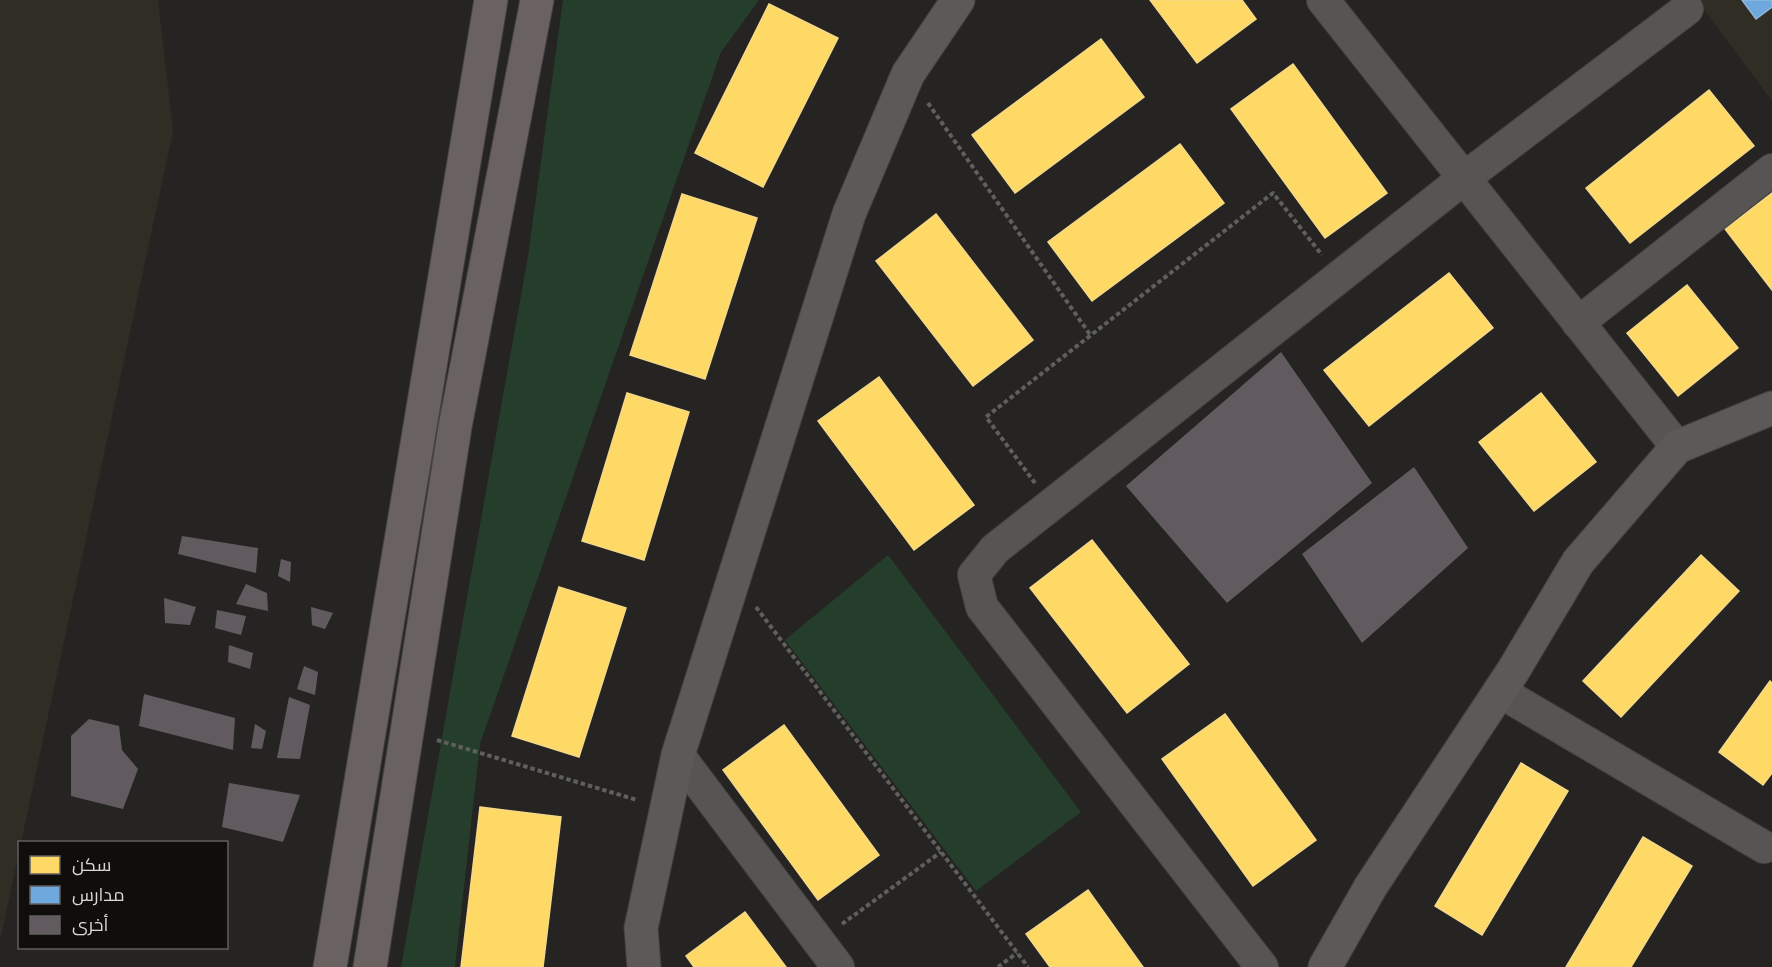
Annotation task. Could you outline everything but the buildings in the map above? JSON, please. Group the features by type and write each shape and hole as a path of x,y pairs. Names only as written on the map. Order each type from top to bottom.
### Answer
{"main road":[{"path":"330,967 491,0"},
{"path":"370,967 455,427 537,0"}],"street":[{"path":"644,967 641,928 678,755 849,214 908,74 958,0"},
{"path":"1323,0 1677,447"},
{"path":"1262,967 981,607 974,575 995,549 1463,179 1687,9"},
{"path":"1578,323 1772,170"},
{"path":"1325,967 1371,886 1500,691 1578,562 1677,447 1772,408"},
{"path":"1500,691 1764,847"},
{"path":"678,755 838,967"}],"path":[{"path":"908,74 1091,336"},
{"path":"1051,505 986,417 1274,194 1340,276"},
{"path":"734,578 1028,967"},
{"path":"408,732 666,808"},
{"path":"818,941 941,852"},
{"path":"998,967 1017,953"}],"shaded area":[{"path":"0,0 158,0 173,131 21,841 18,841 18,857 0,941"},
{"path":"1697,0 1772,0 1772,101"}],"green space":[{"path":"563,0 759,0 721,52 480,744 455,967 401,967 528,256"},
{"path":"888,555 1081,812 976,891 785,640"}]}
